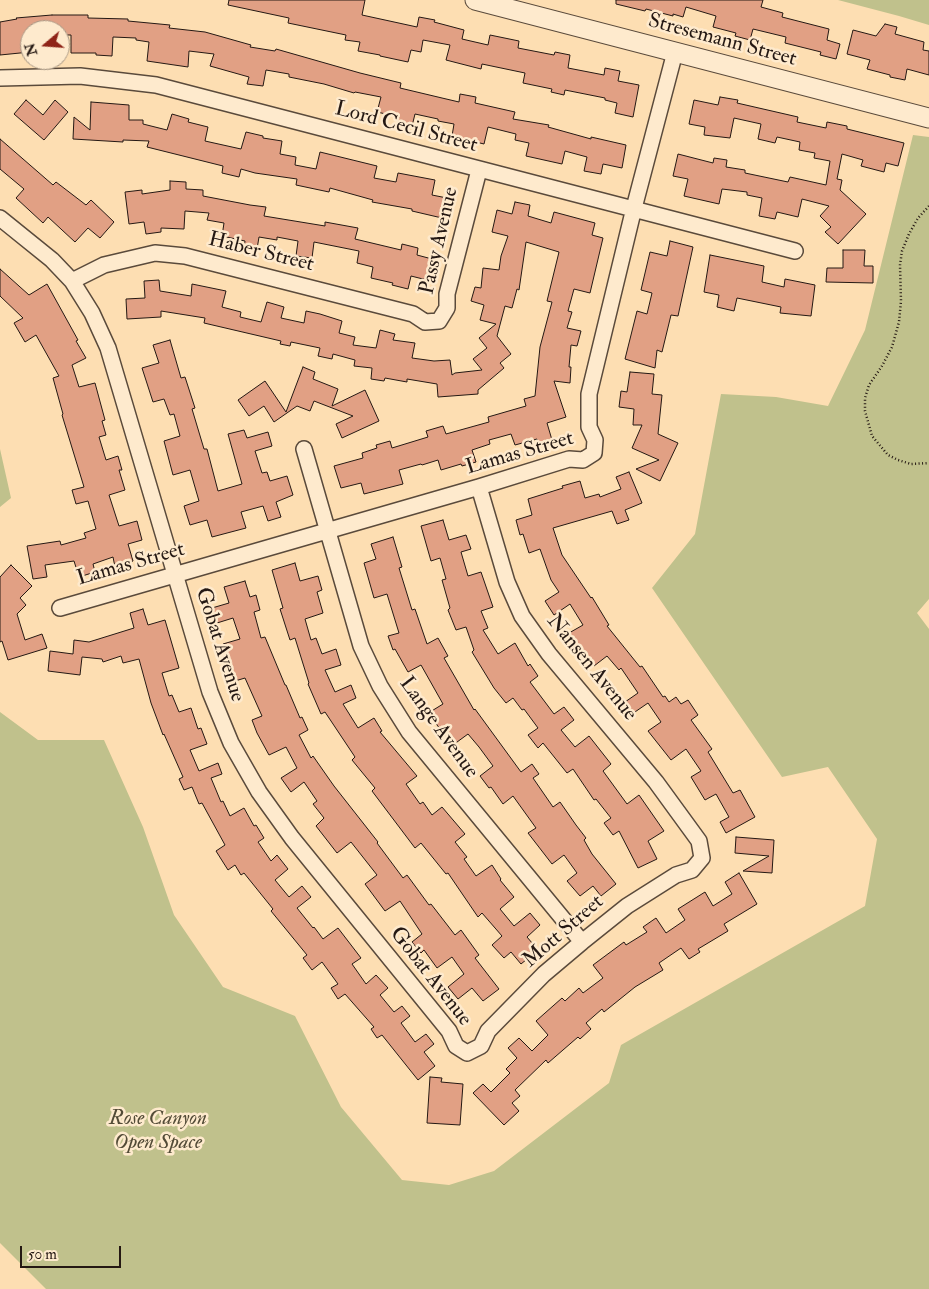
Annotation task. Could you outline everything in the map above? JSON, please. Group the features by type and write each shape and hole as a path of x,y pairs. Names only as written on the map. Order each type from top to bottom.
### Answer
{"street":[{"name":"Stresemann Street","path":"476,0 929,118"},
{"name":"Lamas Street","path":"60,608 479,487 569,459 582,460 594,453 595,440 589,427 589,394 634,208 675,52"},
{"name":"Lord Cecil Street","path":"0,78 80,76 156,85 320,126 479,170 634,208 795,251"},
{"name":"Passy Avenue","path":"439,321 447,308 446,294 479,170"},
{"name":"Gobat Avenue","path":"0,218 52,260 72,281 92,313 108,348 210,692 231,744 259,792 292,838 449,1030 456,1046 467,1053"},
{"name":"Haber Street","path":"72,281 104,265 155,253 185,256 414,314 425,322 439,321"},
{"name":"Lange Avenue","path":"304,449 361,646 380,686 409,732 582,942"},
{"name":"Nansen Avenue","path":"479,487 506,582 522,616 549,654 656,782 699,842 702,858"},
{"name":"Mott Street","path":"467,1053 481,1046 488,1031 544,974 582,942 627,906 676,875 692,870 702,858"}],"path":[{"path":"929,206 918,218 902,251 899,322 892,347 869,385 865,398 867,422 872,436 888,455 911,464 929,463"}],"green space":[{"path":"838,0 929,0 929,25 899,16"},
{"name":"Rose Canyon Open Space","path":"913,135 929,137 929,599 917,613 929,629 929,1289 46,1289 0,1243 0,712 38,740 104,740 143,827 174,915 223,987 295,1016 341,1107 402,1180 449,1185 494,1171 609,1083 621,1045 865,906 877,839 828,767 782,777 652,588 695,534 721,394 776,397 828,406 865,330"},
{"path":"0,449 11,498 0,507"}],"building":[{"path":"229,0 365,0 362,15 417,27 419,17 435,20 434,22 464,30 462,39 488,45 490,35 519,41 518,48 554,55 555,52 570,55 568,68 604,75 605,68 620,71 618,81 639,85 633,117 615,113 617,103 605,100 605,98 565,90 564,95 551,92 552,89 523,83 525,73 482,64 481,69 446,60 450,45 423,40 421,52 411,50 408,62 358,51 360,42 345,40 346,35 288,23 289,18 228,5"},
{"path":"616,0 763,0 761,7 783,13 782,17 829,29 827,40 840,44 836,59 820,55 821,52 785,43 786,37 753,29 750,40 735,36 736,33 713,27 716,16 686,7 683,17 673,14 673,16 616,4"},
{"path":"88,15 88,18 128,19 128,21 170,25 169,28 205,32 251,45 250,47 275,51 276,49 401,83 400,88 459,102 460,94 476,97 475,103 515,112 513,119 549,125 548,127 591,139 591,137 626,145 622,168 603,164 601,174 584,171 587,157 565,151 562,164 526,156 529,143 515,140 516,134 488,127 484,144 452,136 454,124 438,121 438,119 415,114 412,126 397,122 399,117 377,112 381,97 354,93 324,84 289,77 289,74 266,70 263,86 247,84 249,77 210,66 214,54 189,51 188,67 147,61 149,42 136,40 136,38 113,37 112,56 96,55 96,53 71,53 70,20 20,20 20,53 0,55 0,22 16,18"},
{"path":"885,24 897,27 895,34 924,42 923,50 929,51 929,75 907,69 905,80 890,77 890,75 867,69 870,60 847,54 853,30 876,36"},
{"path":"720,97 738,100 737,103 798,117 797,122 826,128 827,122 904,143 898,166 886,163 884,172 861,166 863,160 842,154 837,179 842,180 840,190 866,214 838,244 825,232 831,227 820,216 829,206 802,199 798,217 777,212 775,219 759,216 762,198 747,195 747,192 722,189 719,204 684,196 688,179 673,176 678,154 713,163 714,158 727,160 726,167 745,170 745,173 788,182 790,177 826,185 830,161 814,158 815,153 799,150 800,142 777,137 775,143 758,139 761,124 734,118 730,138 704,135 705,127 689,124 694,100 718,105"},
{"path":"26,100 43,115 55,100 68,112 44,140 14,114"},
{"path":"91,102 129,105 129,120 143,120 143,124 167,130 172,114 189,119 188,122 208,127 205,141 241,149 246,132 263,136 263,138 282,141 280,154 296,157 295,165 316,169 320,152 377,166 374,178 396,182 398,173 435,180 432,195 447,198 442,218 412,211 412,209 372,202 373,200 330,188 329,192 296,185 297,179 241,169 239,177 222,173 223,166 147,147 149,141 123,140 123,142 73,139 74,117 90,130"},
{"path":"0,139 53,185 56,182 86,205 91,200 114,222 100,238 88,228 75,242 48,217 43,223 16,198 24,189 0,169"},
{"path":"170,181 186,182 186,189 203,190 203,196 266,207 264,216 325,226 325,222 358,228 355,239 401,250 402,244 418,248 417,255 432,259 427,280 411,276 408,289 371,278 373,267 357,263 359,251 314,242 312,258 296,256 298,241 277,237 277,240 259,237 257,249 244,247 245,241 222,236 224,223 207,220 209,213 185,211 184,229 161,228 161,232 146,234 144,222 129,224 125,192 142,190 142,194 170,190"},
{"path":"515,202 530,205 528,216 551,223 554,212 595,223 592,235 603,238 590,293 574,289 568,311 572,312 567,328 581,331 577,346 571,345 570,383 554,381 566,417 547,423 552,440 538,444 537,439 515,445 511,434 489,440 490,444 472,450 476,462 441,470 438,460 399,470 403,484 364,494 361,483 341,488 334,466 363,458 362,453 377,448 376,445 390,441 392,448 428,437 426,431 443,426 446,434 489,422 488,417 526,406 524,399 535,396 540,347 552,302 547,301 559,252 526,242 519,290 517,289 512,308 505,306 497,336 511,354 500,363 504,368 478,390 478,394 438,397 437,384 407,379 407,382 385,378 384,381 371,379 372,368 354,366 355,360 333,354 332,359 318,356 320,348 291,342 290,346 280,344 281,341 204,323 205,318 161,311 161,317 127,319 126,299 145,298 144,281 159,280 160,291 191,296 192,284 226,291 222,307 241,312 240,317 261,322 267,302 284,307 281,318 304,323 306,311 342,321 339,333 355,337 353,345 376,348 380,330 395,334 393,340 415,343 412,358 434,361 450,360 452,375 482,370 473,359 487,348 479,338 496,324 480,320 484,305 471,301 475,287 481,288 483,268 499,270 501,256 508,236 492,232 497,210 512,214"},
{"path":"670,241 693,247 678,316 671,315 662,352 657,350 655,368 625,359 637,311 647,314 652,293 641,290 650,252 667,256"},
{"path":"843,250 865,250 864,266 873,266 873,283 826,282 827,268 843,268"},
{"path":"710,255 764,266 762,282 784,287 785,279 815,285 811,316 780,313 781,307 737,298 734,311 717,307 719,295 704,292"},
{"path":"0,269 29,295 47,284 78,340 76,341 86,358 72,365 79,387 95,383 105,420 102,421 106,435 99,437 106,460 118,456 122,470 119,470 125,490 109,495 119,526 137,521 142,540 128,544 133,561 115,567 113,557 93,564 95,572 79,577 74,561 45,565 47,577 33,579 27,546 60,541 61,545 86,538 84,533 96,529 88,501 76,504 72,490 84,487 53,378 59,376 36,335 25,342 14,323 23,318 0,296"},
{"path":"170,340 181,378 185,377 195,408 192,409 204,449 207,449 218,491 242,484 228,434 244,430 247,438 268,432 272,446 255,451 262,473 267,472 270,481 287,476 293,495 276,502 281,517 268,521 263,506 241,512 246,528 212,537 207,520 190,525 184,506 199,501 190,470 173,475 164,441 180,436 174,414 170,415 164,399 153,402 142,368 159,363 153,345"},
{"path":"303,367 315,372 313,379 338,389 332,406 365,390 379,421 342,438 336,424 353,416 314,401 310,411 297,406 274,422 264,406 249,416 238,400 265,381 286,412"},
{"path":"630,372 654,374 652,394 662,395 658,434 678,443 660,481 636,469 659,460 632,448 642,425 633,425 634,409 619,407 621,391 627,392"},
{"path":"629,472 642,503 625,510 629,520 617,524 612,511 553,528 562,555 592,597 609,625 607,626 640,667 642,666 663,697 665,696 669,702 676,697 681,704 688,700 698,715 691,720 712,749 708,752 733,793 740,790 755,817 726,833 720,822 729,817 716,794 705,800 691,777 701,771 686,749 671,760 648,731 661,722 648,703 632,714 625,702 638,693 621,668 619,670 607,656 594,666 577,646 569,633 583,625 570,604 554,615 545,601 559,592 551,580 540,549 529,553 523,534 520,535 516,520 532,515 528,499 580,481 585,498 599,494 600,497 621,489 616,477"},
{"path":"443,520 449,540 466,535 471,549 461,552 468,576 481,572 493,607 481,611 488,628 483,630 498,654 515,643 528,666 530,664 538,676 530,682 554,714 564,707 574,720 561,730 575,747 589,736 611,764 603,771 627,804 639,795 664,831 648,841 657,859 638,868 619,831 613,835 604,823 611,818 596,799 594,800 573,769 567,773 543,743 538,748 528,735 538,728 513,698 506,703 494,688 472,652 474,650 466,627 456,630 448,610 450,608 442,580 446,579 440,558 431,561 421,526"},
{"path":"393,537 402,567 399,568 412,610 415,609 427,644 438,638 448,656 444,658 474,710 521,772 532,764 539,774 533,778 553,807 560,802 586,838 584,840 592,854 616,884 601,896 593,886 580,896 567,881 577,873 564,855 552,864 528,833 536,828 513,796 503,804 491,787 489,788 480,776 493,766 479,747 468,734 453,745 437,725 430,712 443,704 421,665 408,672 395,649 393,650 388,636 399,633 387,594 374,598 364,563 376,559 371,544"},
{"path":"295,563 300,581 318,576 322,590 317,592 323,613 305,619 311,640 316,638 322,654 336,649 341,665 325,670 335,692 351,685 356,698 343,704 358,728 374,718 382,731 380,732 417,776 406,784 420,804 423,802 432,815 442,807 465,834 455,842 467,857 464,859 476,876 492,865 500,880 514,897 500,909 514,926 530,913 540,925 527,937 538,950 521,964 511,952 504,958 492,945 502,936 482,913 478,917 448,873 446,874 421,843 415,848 372,791 375,788 352,760 355,757 325,712 321,714 308,684 295,638 290,640 280,609 283,608 272,570"},
{"path":"11,565 32,586 20,598 26,605 17,614 25,640 42,634 47,648 8,660 2,641 0,642 0,577"},
{"path":"245,581 250,597 256,595 260,610 254,612 261,638 265,637 300,718 302,717 308,730 299,735 311,758 313,756 403,878 407,875 429,905 431,904 455,935 461,930 479,955 475,958 499,989 483,1001 472,988 458,999 448,987 464,974 452,957 437,968 424,950 421,953 412,942 422,934 400,901 385,911 365,884 377,875 351,842 337,853 316,826 324,818 313,804 317,801 304,782 291,792 281,778 297,768 286,747 269,755 257,733 252,720 262,716 245,678 235,681 223,644 240,639 233,618 217,623 212,608 229,603 224,587"},
{"path":"143,609 148,625 165,620 179,668 162,673 169,696 172,695 179,712 191,708 198,729 201,728 207,744 190,750 199,771 218,763 222,774 211,778 221,802 223,801 230,816 244,808 254,826 256,825 264,838 258,842 271,861 277,855 288,869 275,880 289,897 302,886 311,897 297,908 313,928 323,939 338,928 361,958 352,964 366,984 376,975 388,988 380,995 394,1012 402,1006 410,1016 401,1023 415,1042 426,1034 434,1044 424,1052 435,1066 418,1080 382,1035 377,1038 371,1029 374,1027 345,994 338,999 331,988 338,984 322,962 312,970 303,958 307,955 271,911 273,909 244,873 241,875 235,865 228,870 216,851 225,845 202,803 199,804 192,787 184,790 179,779 183,777 163,735 151,703 139,659 123,663 121,656 103,662 102,659 82,657 80,675 48,671 50,651 73,654 74,640 89,642 134,628 130,613"},
{"path":"736,837 774,840 772,873 743,871 769,856 735,853"},
{"path":"739,873 757,904 724,924 728,931 698,949 700,952 689,959 681,948 659,963 663,970 635,987 604,1012 602,1009 586,1023 591,1029 580,1039 578,1037 548,1063 546,1060 515,1090 520,1096 512,1103 519,1111 504,1125 473,1093 483,1084 491,1092 510,1073 506,1069 517,1058 508,1048 519,1038 532,1051 548,1035 536,1021 562,998 565,1001 579,988 583,993 603,978 593,965 624,942 626,945 647,932 643,927 656,918 666,933 685,920 678,909 705,892 713,906 732,894 725,882"},
{"path":"430,1077 442,1078 441,1082 463,1084 460,1125 427,1123"}]}
